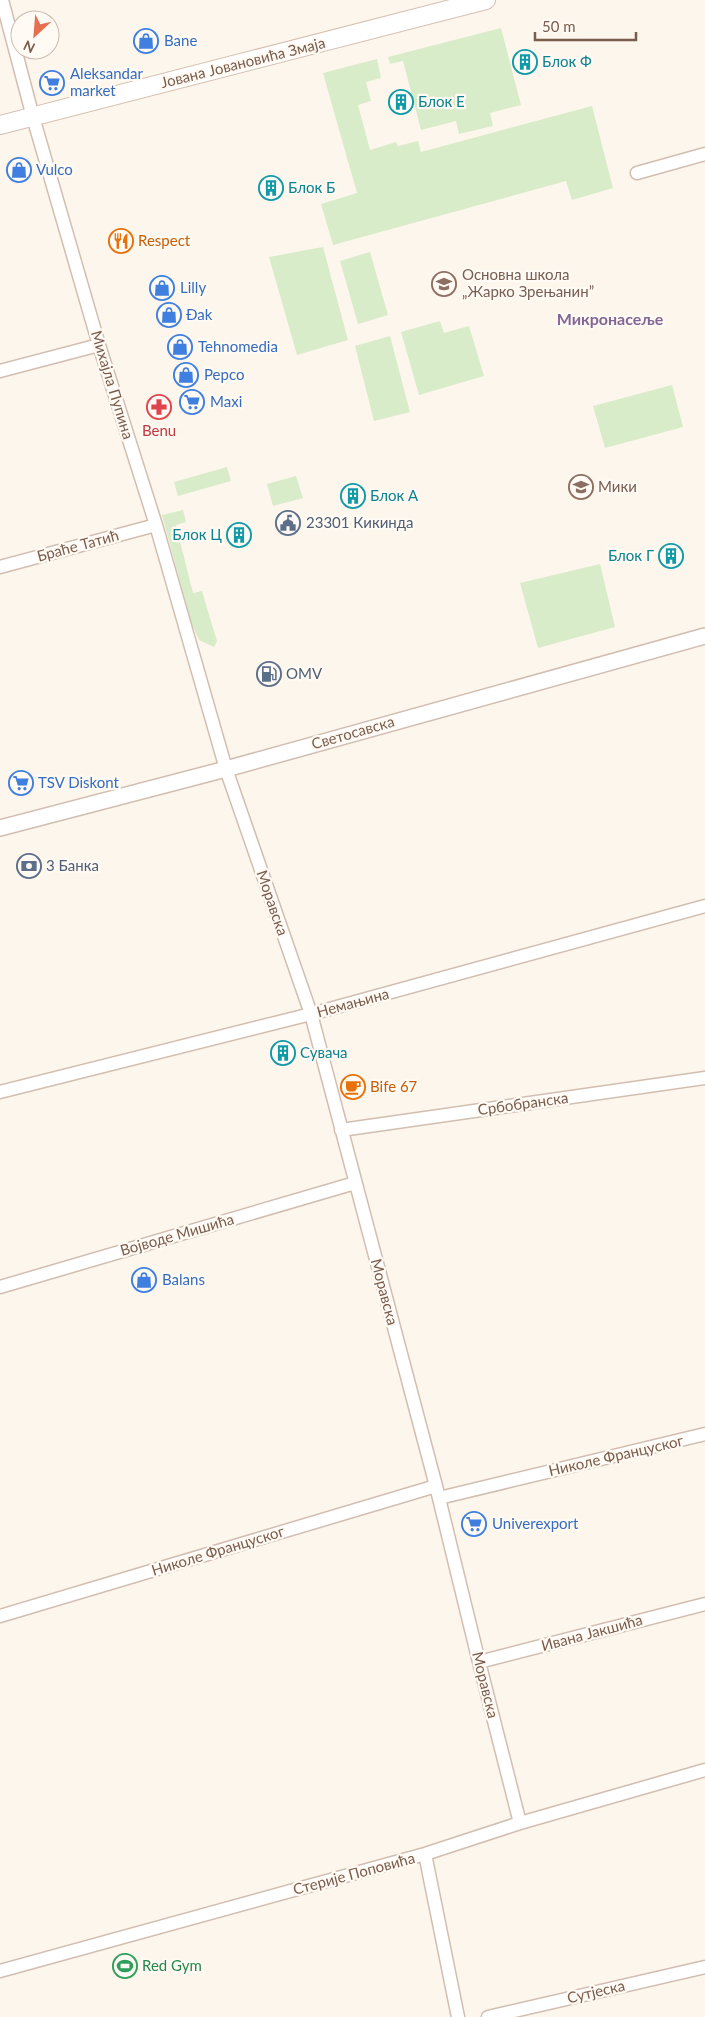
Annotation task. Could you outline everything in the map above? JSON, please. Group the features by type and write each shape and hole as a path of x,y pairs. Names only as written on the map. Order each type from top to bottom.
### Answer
{"main road":[{"name":"Јована Јовановића Змаја","path":"0,126 486,0"}],"street":[{"name":"Михајла Пупина","path":"2,0 99,345 156,525 226,769"},
{"path":"637,173 705,154"},
{"path":"0,371 99,345"},
{"name":"Браће Татић","path":"0,568 156,525"},
{"name":"Светосавска","path":"0,828 226,769 705,636"},
{"name":"Моравска","path":"226,769 311,1014 438,1492 520,1823"},
{"name":"Немањина","path":"0,1092 311,1014 705,906"},
{"name":"Србобранска","path":"341,1130 705,1078"},
{"name":"Војводе Мишића","path":"0,1287 355,1183"},
{"name":"Николе Француског","path":"0,1616 438,1492 705,1434"},
{"name":"Ивана Јакшића","path":"479,1662 705,1604"},
{"name":"Стерије Поповића","path":"0,1971 425,1854 520,1823 705,1770"},
{"path":"425,1854 458,2017"},
{"name":"Сутјеска","path":"488,2017 705,1967"}],"green space":[{"path":"501,28 521,105 490,113 493,126 459,134 456,121 421,130 403,61 390,64 388,57"},
{"path":"377,59 381,78 366,82 371,101 358,105 370,150 396,142 398,146 418,141 421,152 592,106 613,188 572,200 566,181 333,245 321,204 357,193 323,73"},
{"path":"323,247 348,340 297,355 269,257"},
{"path":"370,252 388,315 358,324 340,261"},
{"path":"440,321 444,333 469,326 484,376 419,395 401,332"},
{"path":"390,336 410,412 374,421 355,346"},
{"path":"672,385 683,427 605,448 593,406"},
{"path":"227,467 231,481 178,496 174,482"},
{"path":"296,476 303,498 273,506 267,484"},
{"path":"183,510 186,522 176,525 193,593 202,591 217,641 214,647 199,640 191,622 162,515"},
{"path":"600,564 615,627 538,648 520,583"}],"place":[{"name":"Bane","path":"146,41"},
{"name":"Блок Ф","path":"525,62"},
{"name":"Aleksandar market","path":"52,83"},
{"name":"Блок Е","path":"401,102"},
{"name":"Vulco","path":"19,170"},
{"name":"Блок Б","path":"271,188"},
{"name":"Respect","path":"121,241"},
{"name":"Основна школа „Жарко Зрењанин”","path":"444,284"},
{"name":"Lilly","path":"162,288"},
{"name":"Đak","path":"169,315"},
{"name":"Tehnomedia","path":"180,347"},
{"name":"Pepco","path":"186,375"},
{"name":"Maxi","path":"192,402"},
{"name":"Benu","path":"159,407"},
{"name":"Мики","path":"581,487"},
{"name":"Блок А","path":"353,496"},
{"name":"23301 Кикинда","path":"288,523"},
{"name":"Блок Ц","path":"239,535"},
{"name":"Блок Г","path":"671,556"},
{"name":"OMV","path":"269,674"},
{"name":"TSV Diskont","path":"21,783"},
{"name":"3 Банка","path":"29,866"},
{"name":"Сувача","path":"283,1053"},
{"name":"Bife 67","path":"353,1087"},
{"name":"Balans","path":"144,1280"},
{"name":"Univerexport","path":"474,1524"},
{"name":"Red Gym","path":"125,1966"}],"district":[{"name":"Микронасеље","path":"610,319"}]}
